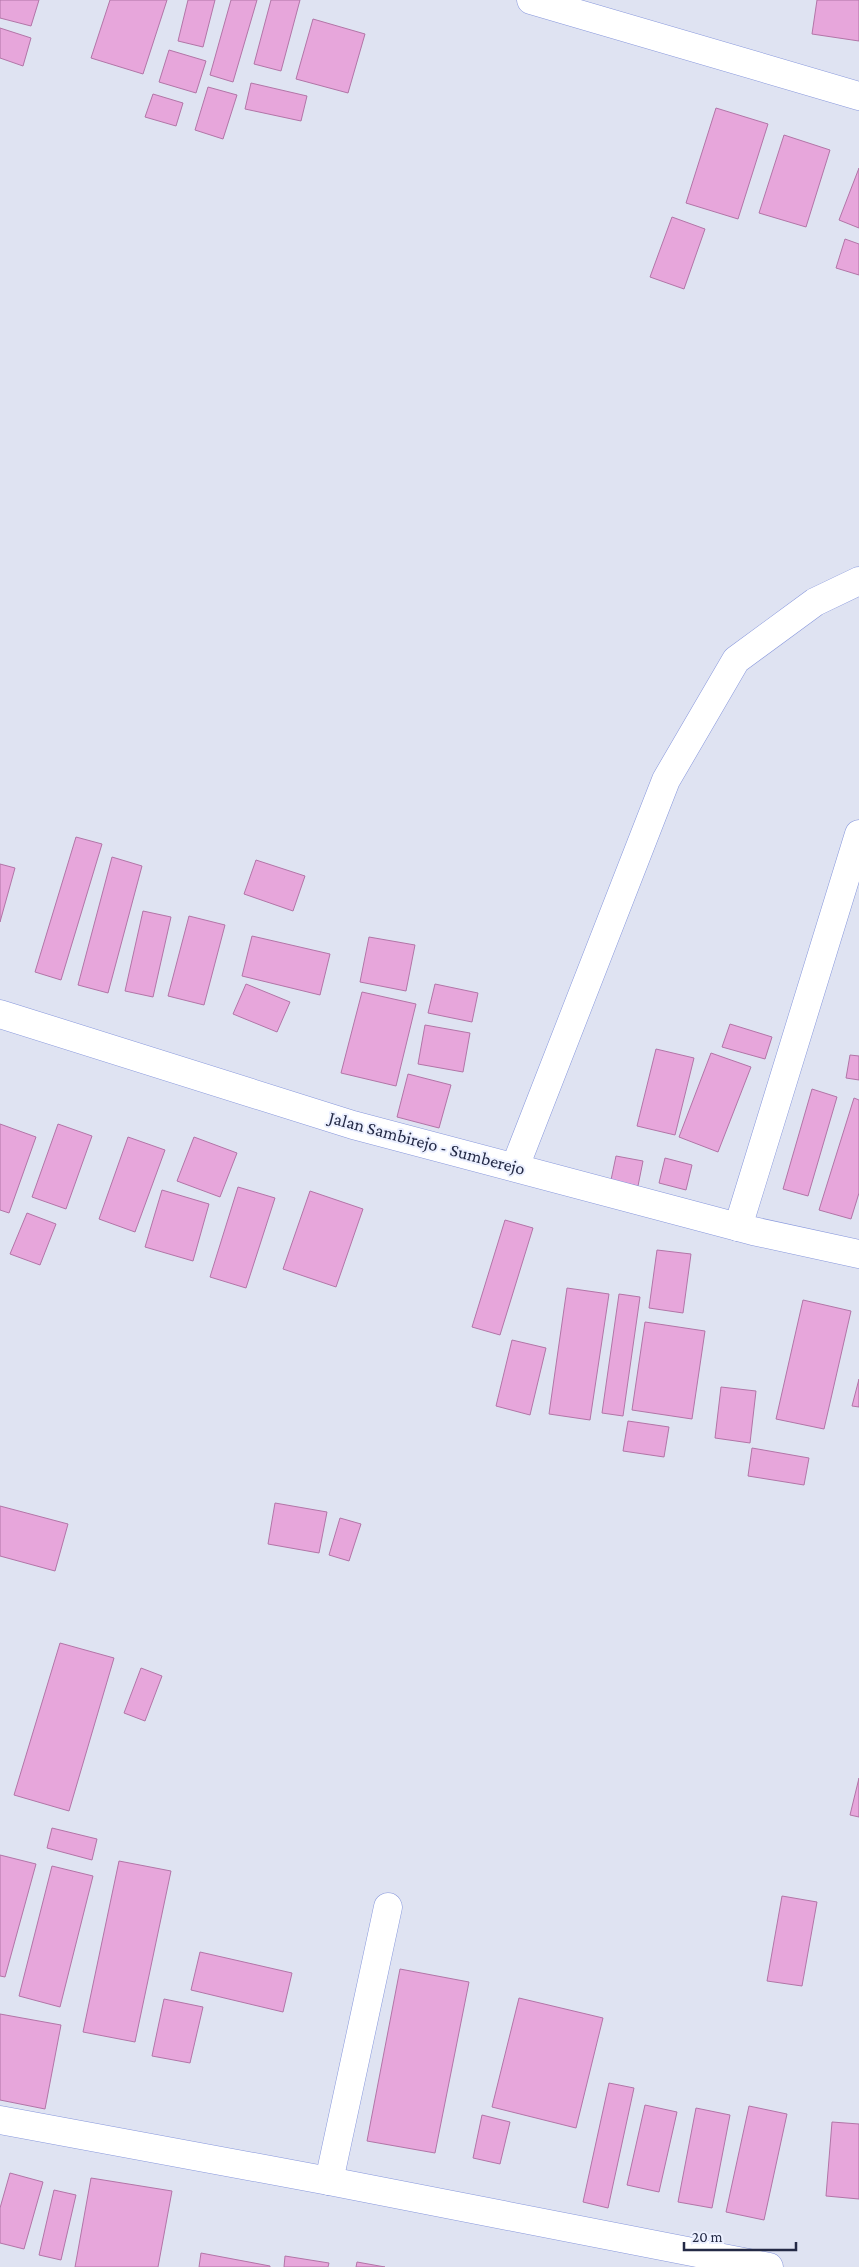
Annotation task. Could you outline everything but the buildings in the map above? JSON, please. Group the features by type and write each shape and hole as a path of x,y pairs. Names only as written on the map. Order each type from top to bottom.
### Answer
{"street":[{"path":"531,0 859,96"},
{"path":"515,1167 666,780 736,660 815,602 859,581"},
{"path":"738,1227 859,834"},
{"name":"Jalan Sambirejo - Sumberejo","path":"0,1014 353,1125 738,1227 859,1254"},
{"path":"329,2181 388,1907"},
{"path":"0,2120 329,2181 752,2266"}]}
